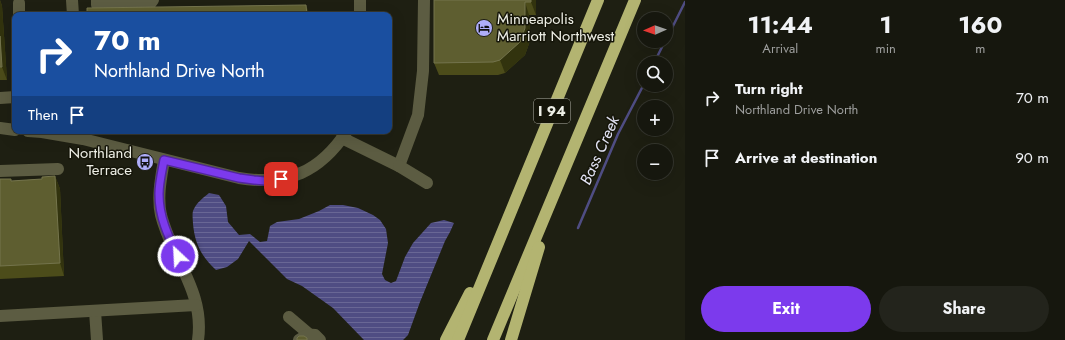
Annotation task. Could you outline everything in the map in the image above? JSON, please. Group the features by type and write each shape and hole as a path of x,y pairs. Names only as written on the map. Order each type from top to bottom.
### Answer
{"highway":[{"name":"I 94","path":"458,340 598,0"},
{"name":"I 94","path":"493,340 635,0"},
{"path":"511,340 558,183"},
{"path":"446,340 507,222"}],"street":[{"path":"72,0 72,12"},
{"path":"97,0 97,5 150,4 153,0"},
{"path":"360,0 360,12"},
{"path":"399,166 418,115 423,70 424,0"},
{"path":"0,98 12,97"},
{"path":"0,128 12,130"},
{"path":"48,134 82,139 239,178 265,181 295,175 313,166 333,150 345,135 426,183"},
{"path":"164,160 159,193 161,213 165,229 190,283 199,318 198,340"},
{"path":"0,171 58,169"},
{"path":"0,316 196,305"},
{"path":"95,311 97,340"},
{"path":"289,317 304,337 315,334 320,340"}],"shaded area":[{"path":"209,193 219,195 226,206 228,222 239,235 250,234 260,242 267,241 270,226 277,222 299,219 330,205 343,205 358,208 373,215 380,220 386,229 388,243 382,274 385,280 391,283 396,281 405,257 413,243 431,223 444,220 454,223 445,241 408,335 403,340 364,340 333,308 302,286 287,279 249,241 238,259 227,267 216,270 206,260 197,244 193,224 194,208"}],"building":[{"name":"Minneapolis Marriott Northwest","path":"434,0 531,0 531,2 525,2 525,28 520,42 500,60 493,62 434,63"},
{"path":"306,5 307,12 87,12 87,8"},
{"path":"0,36 2,67 0,67"},
{"path":"55,176 60,263 0,266 0,179 11,179 11,181 42,179 42,177"},
{"path":"299,336 304,336 307,340 297,340"}],"waterway":[{"name":"Bass Creek","path":"673,26 685,2"},
{"name":"Bass Creek","path":"658,56 662,48"},
{"name":"Bass Creek","path":"578,228 618,134 640,92"}],"place":[{"name":"Minneapolis Marriott Northwest","path":"484,28"},
{"name":"Northland Terrace","path":"145,162"}],"route":[{"path":"178,256 165,229 161,213 159,193 164,160 239,178 265,181 281,179"}]}
